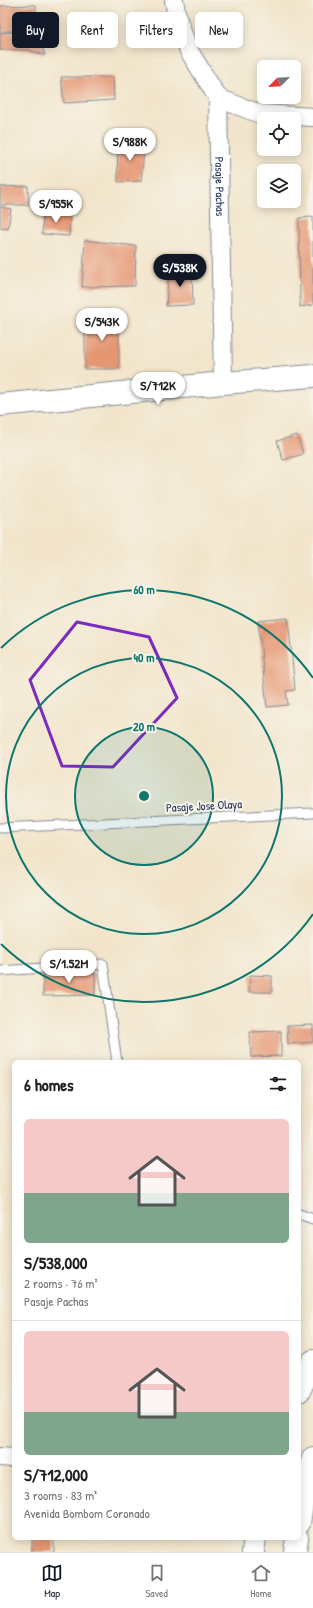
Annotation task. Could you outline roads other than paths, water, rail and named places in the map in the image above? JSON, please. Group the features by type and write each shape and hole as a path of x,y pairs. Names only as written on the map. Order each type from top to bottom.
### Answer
{"street":[{"path":"174,0 177,17 189,51 218,98 260,114 313,117"},
{"name":"Pasaje Pachas","path":"218,98 223,383"},
{"path":"0,405 223,383 313,376"},
{"path":"301,1387 313,1361"},
{"path":"0,1457 12,1458"},
{"path":"301,1511 304,1492 313,1458"},
{"path":"253,1552 255,1540"},
{"path":"295,1552 297,1540"}],"lane":[{"name":"Pasaje Jose Olaya","path":"0,828 313,813"},
{"path":"0,971 103,964 117,1060"},
{"path":"301,1215 313,1218"}]}
